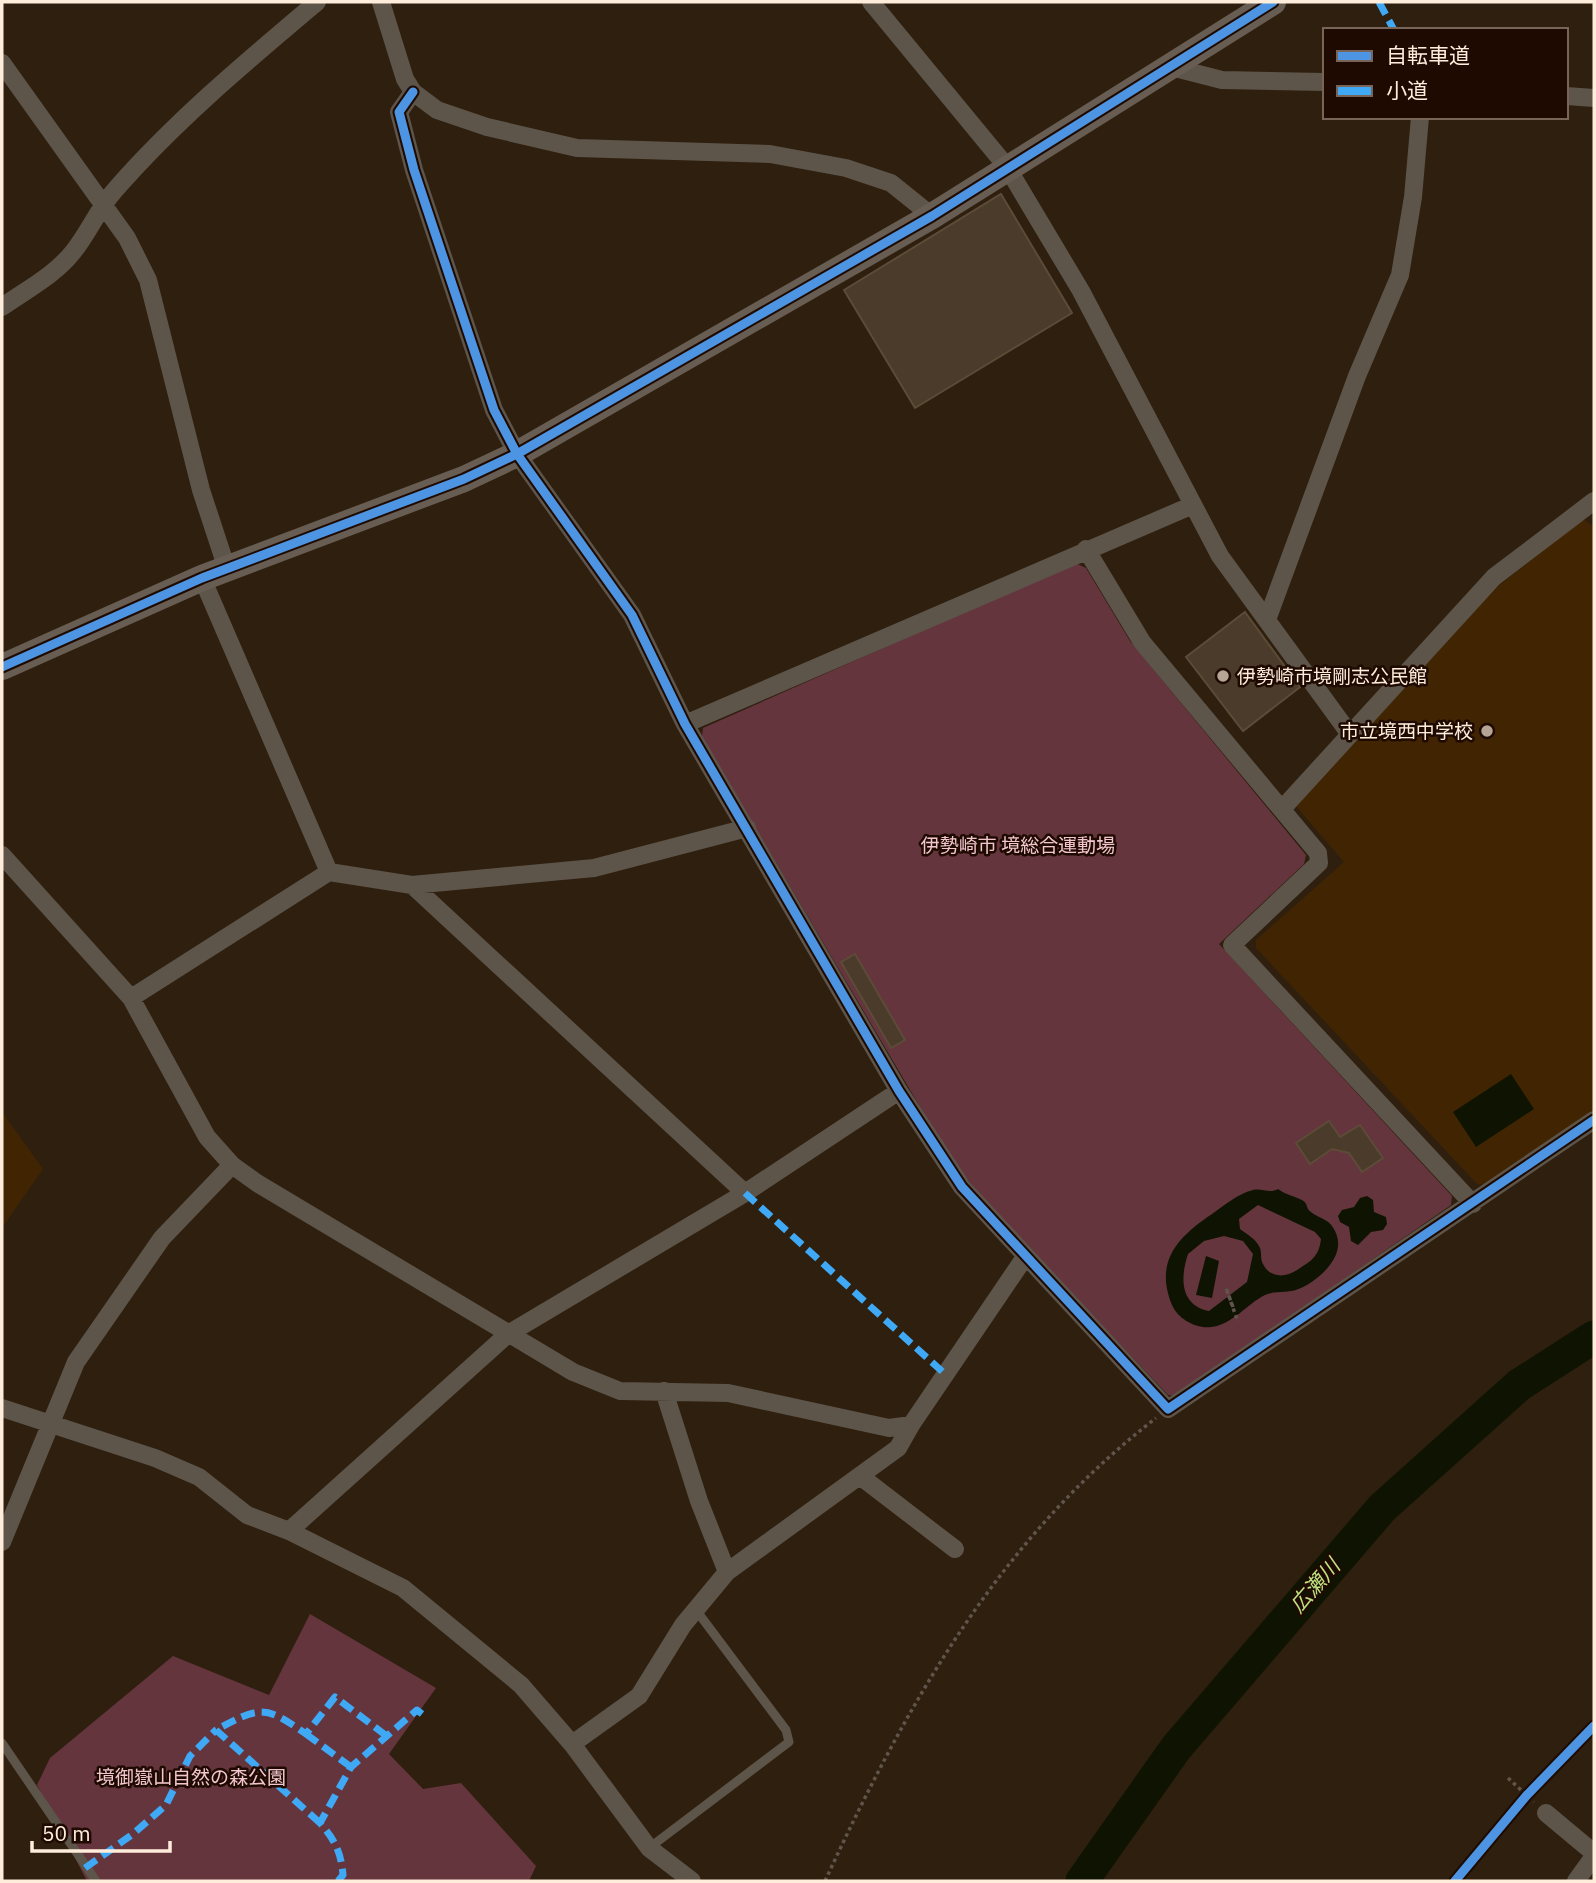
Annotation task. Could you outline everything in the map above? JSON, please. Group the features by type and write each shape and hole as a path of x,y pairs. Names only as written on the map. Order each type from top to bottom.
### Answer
{"street":[{"path":"2,307 54,270 71,254 103,205 149,155 249,59 317,2"},
{"path":"381,2 397,57 413,92 437,110 577,148 770,154 846,168 891,183 932,216"},
{"path":"871,2 1007,167 1081,292 1220,556 1349,733"},
{"path":"2,667 214,574 464,479 517,454 932,216 1273,2"},
{"path":"1171,67 1222,80 1323,82"},
{"path":"4,70 127,238 148,280 201,490 214,574 329,872"},
{"path":"413,92 399,112 414,170 494,410 517,454 632,615 685,724 899,1091 962,1188 1168,1409 1594,1120"},
{"path":"1568,96 1594,98"},
{"path":"1267,620 1357,376 1400,275 1413,197 1420,119"},
{"path":"685,724 1193,505"},
{"path":"1282,809 1494,577 1592,508"},
{"path":"1086,549 1142,642 1318,853 1319,863 1232,945 1473,1204"},
{"path":"131,998 329,872 412,885 594,867 747,828"},
{"path":"2,855 131,998 207,1137 232,1165 257,1183 573,1372 620,1391 728,1393 889,1428 911,1425"},
{"path":"412,885 745,1193"},
{"path":"289,1531 508,1334 745,1193 899,1091"},
{"path":"2,1542 47,1426 76,1363 162,1238 232,1165"},
{"path":"572,1744 639,1696 696,1610 727,1572 898,1448 1025,1257"},
{"path":"664,1391 699,1501 727,1572"},
{"path":"2,1408 47,1426 155,1458 198,1477 247,1515 289,1531 403,1588 521,1685 572,1744 649,1848 692,1881"},
{"path":"860,1476 956,1549"},
{"path":"1546,1813 1594,1854 1576,1881"}],"lane":[{"path":"649,1848 789,1742 786,1730 696,1610"},
{"path":"2,1743 96,1881"}],"path":[{"path":"1233,1307 1226,1288 1238,1322"},
{"path":"825,1881 895,1735 936,1664 1002,1573 1070,1494 1168,1409"},
{"path":"1508,1778 1527,1795"},
{"path":"1519,1805 1536,1785"}],"shaded area":[{"path":"1583,519 1594,527 1594,1110 1483,1185 1477,1184 1256,948 1256,940 1344,862 1295,805 1458,624 1501,584"},
{"path":"1511,1074 1534,1109 1476,1147 1453,1112"},
{"path":"2,1112 43,1169 2,1228"},
{"path":"1253,1190 1275,1190 1302,1200 1309,1210 1332,1226 1338,1245 1331,1263 1309,1284 1296,1290 1265,1295 1219,1325 1199,1326 1183,1319 1172,1305 1167,1289 1166,1275 1172,1252 1189,1232 1236,1197","holes":["1258,1205 1315,1232 1321,1239 1319,1249 1312,1260 1285,1275 1275,1275 1266,1269 1258,1245 1240,1229 1239,1219","1224,1236 1243,1241 1253,1254 1247,1282 1209,1311 1199,1308 1188,1297 1183,1281 1185,1263 1188,1254 1204,1241"]},
{"path":"1367,1196 1373,1200 1374,1212 1386,1217 1387,1224 1383,1230 1371,1232 1358,1245 1351,1241 1349,1227 1340,1222 1338,1216 1342,1210 1354,1207 1360,1198"},
{"path":"1206,1256 1219,1261 1212,1298 1196,1295"}],"green space":[{"name":"伊勢崎市 境総合運動場","path":"1075,563 1086,568 1130,641 1306,855 1304,864 1219,944 1452,1196 1451,1205 1175,1396 1168,1395 993,1211 949,1156 702,737 703,728"},
{"name":"境御嶽山自然の森公園","path":"310,1614 436,1688 389,1754 423,1789 461,1783 536,1866 529,1881 87,1881 37,1785 50,1758 173,1656 269,1695"}],"building":[{"path":"1001,194 1072,313 915,408 844,290"},
{"name":"伊勢崎市境剛志公民館","path":"1245,612 1300,687 1243,731 1186,657"},
{"path":"855,954 905,1040 891,1048 841,962"},
{"path":"1329,1121 1340,1137 1360,1125 1383,1158 1362,1172 1349,1153 1332,1149 1310,1164 1296,1143"}],"waterway":[{"name":"広瀬川","path":"1082,1881 1176,1748 1382,1508 1519,1385 1594,1337"}],"marked path":[{"path":"1379,2 1393,28"},
{"path":"745,1193 945,1374"},
{"path":"320,1823 216,1730 243,1716 262,1712 281,1718 306,1734 335,1697 388,1737"},
{"path":"338,1881 343,1875 339,1853 320,1823 351,1767 417,1710 422,1714"},
{"path":"85,1868 133,1834 166,1805 190,1756 216,1730"},
{"path":"306,1734 351,1767"}],"cycle path":[{"path":"2,667 202,578 464,479 517,454 932,216 1273,2"},
{"path":"413,92 399,112 414,170 494,410 517,454 632,615 685,724 899,1091 962,1187 1168,1409 1594,1120"},
{"path":"1455,1881 1527,1795 1594,1726"}],"place":[{"name":"伊勢崎市境剛志公民館","path":"1223,676"},
{"name":"市立境西中学校","path":"1487,731"}]}
